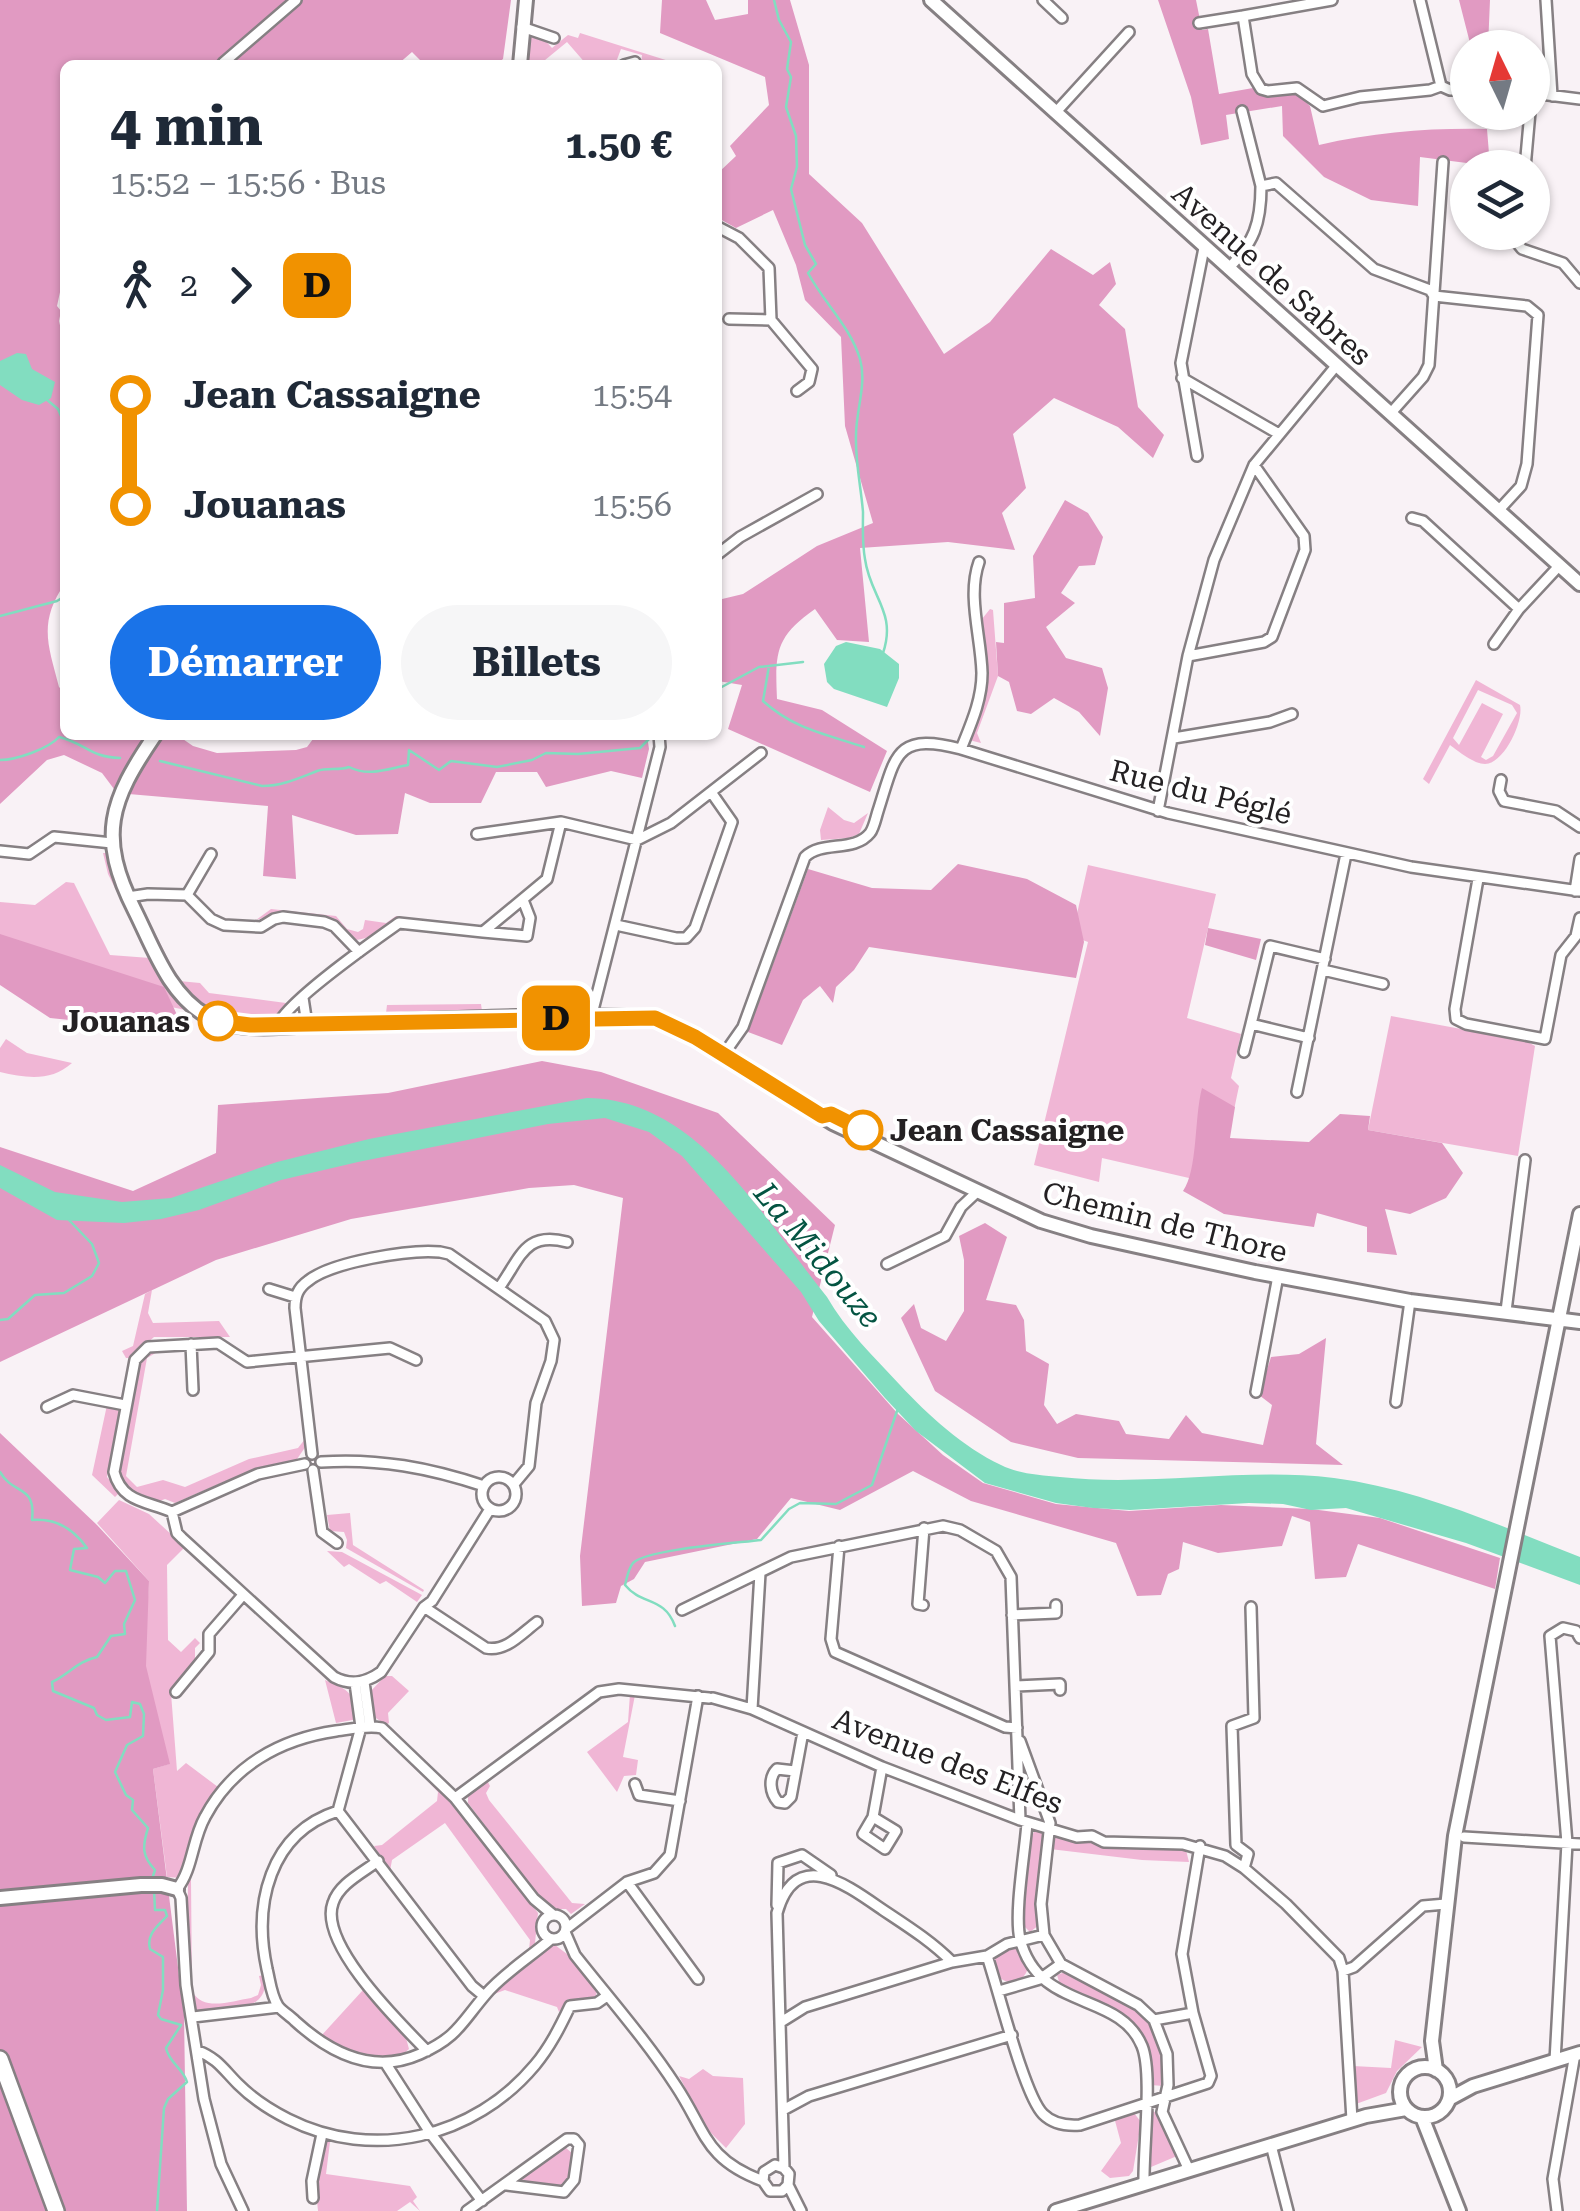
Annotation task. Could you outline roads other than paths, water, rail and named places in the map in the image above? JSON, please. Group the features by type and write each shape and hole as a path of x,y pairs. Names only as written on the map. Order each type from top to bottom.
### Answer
{"main road":[{"path":"520,60 526,0"},
{"name":"Avenue de Sabres","path":"930,0 1580,584"},
{"path":"112,843 122,789 151,740"},
{"name":"Chemin de Thore","path":"112,843 117,874 175,987 196,1009 222,1022 278,1025 655,1018 724,1054 832,1123 1042,1221 1091,1236 1278,1276 1410,1300 1580,1322"},
{"path":"1448,2099 1449,2087 1440,2074 1432,2044 1456,1836 1580,1214"},
{"path":"0,1898 142,1885 177,1890"},
{"path":"1406,2108 1400,2094 1405,2078 1420,2068 1432,2044"},
{"path":"1438,2152 1438,2113 1448,2099 1473,2086 1578,2054"},
{"path":"0,2058 56,2211"},
{"path":"1420,2068 1473,2086"},
{"path":"0,2080 48,2211"},
{"path":"1359,2118 1400,2094"},
{"path":"1056,2211 1359,2118 1406,2108 1422,2116 1438,2113"},
{"path":"1422,2116 1459,2211"}],"street":[{"path":"226,60 296,0"},
{"path":"1042,0 1062,18"},
{"path":"1199,23 1332,0"},
{"path":"1420,0 1441,86"},
{"path":"1546,0 1552,96 1580,99"},
{"path":"1242,16 1252,74 1261,89 1268,92 1297,88 1323,106 1441,86 1450,90"},
{"path":"522,27 554,38"},
{"path":"1056,112 1129,32"},
{"path":"1228,269 1251,240 1260,220 1260,186 1242,111"},
{"path":"1390,414 1428,369 1443,162"},
{"path":"1260,186 1280,184 1374,269 1430,290 1434,296"},
{"path":"722,229 739,238 770,268 771,320 812,370 809,382 796,390"},
{"path":"1197,456 1182,363 1204,248"},
{"path":"1525,250 1563,264 1580,283"},
{"path":"1434,296 1527,306 1538,315 1527,464 1521,486 1498,511"},
{"path":"729,319 771,320"},
{"path":"1158,811 1188,656 1214,560 1254,465 1336,366"},
{"path":"1182,378 1279,434"},
{"path":"1188,656 1264,642 1272,637 1305,550 1304,536 1254,465"},
{"path":"722,552 817,494"},
{"path":"1412,518 1422,522 1519,609"},
{"path":"962,750 978,706 982,676 973,579 980,562"},
{"path":"1494,644 1519,609 1559,566"},
{"path":"1174,738 1270,722 1292,714"},
{"path":"591,1018 659,740"},
{"name":"Rue du Péglé","path":"724,1054 743,1026 804,858 813,850 858,842 871,832 892,768 901,751 916,743 934,742 1158,811 1346,854 1478,879 1578,891"},
{"path":"477,834 560,822 637,840 671,823 761,753"},
{"path":"1501,780 1499,792 1504,802 1556,812 1580,826"},
{"path":"616,925 676,938 686,938 695,928 732,822 711,792"},
{"path":"484,932 547,879 560,822"},
{"path":"0,852 29,854 54,838 112,843"},
{"path":"187,894 211,854"},
{"path":"1297,1092 1346,854"},
{"path":"1578,891 1580,859"},
{"path":"1478,879 1456,1020 1546,1039 1561,955 1576,936 1580,918"},
{"path":"128,897 187,894 211,919 224,925 261,928 274,918 284,917 324,922 334,926 359,952"},
{"path":"278,1025 280,1018 303,998 400,923 526,936 530,918 522,900"},
{"path":"1244,1052 1265,952 1270,946 1383,984"},
{"path":"303,998 306,1024"},
{"path":"1251,1024 1309,1038"},
{"path":"1506,1311 1525,1160"},
{"path":"887,1264 946,1236 961,1208 977,1192"},
{"path":"499,1288 535,1240 548,1237 567,1242"},
{"path":"337,1543 322,1532 296,1297 306,1282 328,1271 429,1251 449,1254 544,1321 554,1340 552,1362 536,1404 530,1466 514,1484"},
{"path":"1256,1392 1278,1276"},
{"path":"269,1289 296,1297"},
{"path":"1396,1402 1410,1300"},
{"path":"416,1360 390,1348 247,1362 218,1342 156,1345 135,1360 113,1466 117,1483 138,1502 172,1512 258,1474 364,1461 415,1466 484,1486"},
{"path":"191,1344 192,1390"},
{"path":"47,1407 74,1395 125,1405"},
{"path":"496,1477 514,1484 514,1504 500,1511 490,1508 482,1498 484,1486 496,1477"},
{"path":"172,1512 177,1534 344,1683 359,1682 381,1672 432,1601 490,1508"},
{"path":"682,1610 791,1557 924,1528 943,1526 960,1530 996,1551 1010,1577 1024,1822 1020,1939 1040,1979 1130,2025 1144,2050 1148,2087 1144,2184"},
{"path":"923,1605 918,1604 924,1528"},
{"path":"839,1546 831,1639 834,1652 1017,1731"},
{"path":"752,1708 760,1573"},
{"path":"176,1692 209,1652 209,1634 243,1595"},
{"path":"1012,1615 1056,1613 1056,1606"},
{"path":"424,1607 494,1650 503,1648 537,1622"},
{"path":"1244,1868 1248,1854 1236,1845 1232,1726 1254,1718 1250,1607"},
{"path":"1555,2060 1567,1844 1550,1636 1562,1628 1576,1631 1580,1638"},
{"path":"338,1812 366,1727 359,1682"},
{"path":"1016,1686 1060,1684 1060,1690"},
{"name":"Avenue des Elfes","path":"455,1798 598,1692 619,1689 706,1697 752,1708 882,1767 1024,1822 1080,1838 1200,1846"},
{"path":"550,1927 566,1930 627,1882 654,1873 670,1855 706,1697"},
{"path":"243,2211 214,2142 200,2077 177,1890 185,1879 205,1818 238,1773 278,1747 302,1738 366,1727 389,1732 455,1798 534,1899 550,1927 676,2085 708,2144 739,2170 763,2176 780,2166 784,2152 776,1867 780,1862 802,1855 934,1945 952,1962"},
{"path":"1017,1731 1050,1822 1041,1904 1044,1934 1061,1964 1138,2005 1154,2020 1167,2054 1168,2085 1162,2112 1189,2170"},
{"path":"795,1771 803,1732"},
{"path":"873,1817 882,1767"},
{"path":"634,1784 639,1795 680,1801"},
{"path":"338,1812 472,1986 484,1996"},
{"path":"338,1812 324,1816 298,1834 278,1859 267,1884 261,1918 262,1944 279,2007 333,2050 386,2064 449,2040 484,1996 533,1954 550,1927 588,1912"},
{"path":"1464,1837 1580,1844"},
{"path":"987,1956 1033,2099 1050,2120 1080,2124 1164,2099 1211,2079 1193,2012 1182,1948 1200,1846 1244,1868 1339,1958 1359,2118"},
{"path":"378,1861 337,1894 330,1912 332,1925 366,1983 427,2051"},
{"path":"778,1913 784,1894 799,1880 821,1876 842,1882"},
{"path":"627,1882 698,1979"},
{"path":"1343,1971 1354,1966 1423,1906 1446,1904"},
{"path":"550,1927 566,1930"},
{"path":"566,1930 576,1955"},
{"path":"781,2022 805,2007 952,1962 987,1956 1020,1939 1044,1934"},
{"path":"999,1991 1040,1979 1061,1964"},
{"path":"198,2051 214,2056 238,2084 269,2108 322,2134 371,2143 431,2134 480,2112 522,2080 553,2042 572,2005 594,2004 608,1996"},
{"path":"781,2003 805,2007"},
{"path":"192,2017 279,2007"},
{"path":"1154,2020 1193,2012"},
{"path":"783,2110 809,2096 1012,2035"},
{"path":"1557,2211 1553,2179 1578,2054"},
{"path":"386,2064 431,2134 482,2201"},
{"path":"782,2092 809,2096"},
{"path":"313,2198 312,2181 322,2134"},
{"path":"467,2211 567,2139 574,2139 579,2146 574,2180 564,2192 506,2186"},
{"path":"1271,2144 1288,2211"},
{"path":"780,2166 789,2174 788,2185 801,2211"},
{"path":"763,2176 766,2188 778,2192 801,2211"},
{"path":"778,2192 788,2185"}],"waterway":[{"path":"774,0 791,42 786,107 796,136 797,167 791,189 805,245 816,264 808,273 850,336 862,368 856,454 865,559 887,626 883,653"},
{"path":"46,399 60,414"},
{"path":"0,616 60,599"},
{"path":"722,687 759,667 803,662"},
{"path":"769,666 763,701 798,724 864,747"},
{"path":"0,760 31,753 60,737"},
{"path":"68,740 101,755 120,758"},
{"path":"160,761 269,786 325,769 349,767 371,772 408,765 409,750 439,770 451,761 497,767 546,753 640,748 648,740"},
{"path":"0,1320 8,1319 35,1295 64,1293 92,1276 99,1263 92,1244 69,1220"},
{"path":"675,1626 659,1605 625,1585 633,1563 674,1550 761,1540 789,1509 800,1503 836,1504 872,1485 897,1411"},
{"path":"0,1472 27,1495 32,1520 63,1526 87,1548 74,1549 70,1570 98,1577 105,1583 115,1571 126,1571 135,1600 124,1624 125,1634 111,1636 97,1657 52,1682 53,1691 94,1708 106,1720 130,1717 132,1702 140,1704 144,1714 143,1736 127,1745 115,1772 126,1795 133,1800 132,1810 148,1828 144,1851 155,1870 153,1876"},
{"path":"154,1889 155,1910 165,1910 167,1916 149,1944 163,1957 158,2015 181,2025 166,2048 187,2082 164,2108 157,2211"}],"place":[{"name":"Jouanas","path":"218,1021"},
{"name":"Jean Cassaigne","path":"863,1130"}],"water label":[{"name":"La Midouze","path":"818,1255"}]}
